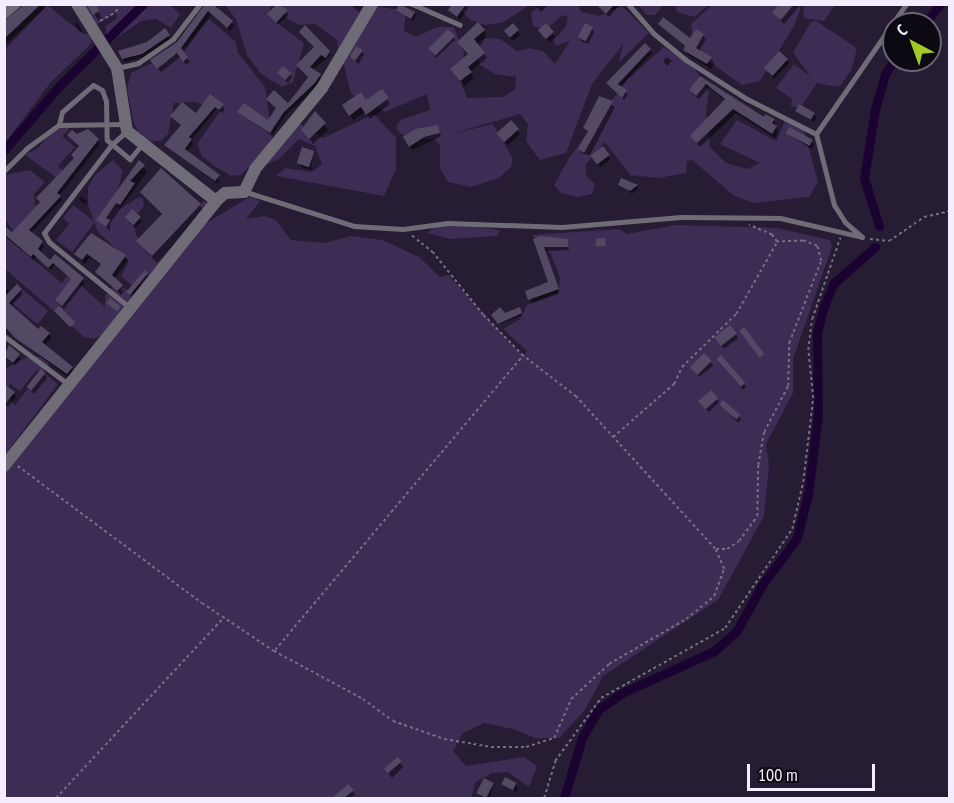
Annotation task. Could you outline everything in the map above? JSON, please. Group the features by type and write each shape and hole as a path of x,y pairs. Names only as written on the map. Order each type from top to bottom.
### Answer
{"street":[{"path":"4,14 16,4"},
{"path":"77,4 117,68 127,127 142,144 216,201"},
{"path":"6,460 70,385 129,307 216,201 225,193 244,192 255,169 321,88 372,4"}],"lane":[{"path":"117,68 138,63 173,39 200,4"},
{"path":"412,4 460,25"},
{"path":"628,4 653,33 686,60 747,99 816,134 834,205 844,222 862,237"},
{"path":"816,134 906,4"},
{"path":"4,171 27,148 58,125 62,112 93,85 102,90 106,101 104,125 112,144 130,159 142,144"},
{"path":"58,125 127,127"},
{"path":"127,127 44,233 50,242 129,307"},
{"path":"244,192 354,225 403,229 448,223 562,227 681,217 780,218 870,239"},
{"path":"4,336 70,385"}],"path":[{"path":"92,31 116,12 118,4"},
{"path":"870,239 889,241 924,217 950,211"},
{"path":"734,219 772,235 777,242"},
{"path":"6,460 274,651 363,699 393,721 444,739 490,747 526,747 554,738 571,699 609,664 686,619 714,596 724,569 715,549 576,397 523,356 483,315 433,253 403,229"},
{"path":"544,798 555,760 600,698 725,628 792,529 803,482 813,398 808,350 812,319 842,234"},
{"path":"715,549 727,549 739,541 757,516 758,465 764,432 788,386 789,344 821,261 817,246 803,241 777,242"},
{"path":"612,437 674,384 682,367 736,314 777,242"},
{"path":"274,651 523,356"},
{"path":"56,798 224,617"}],"shaded area":[{"path":"675,4 708,5 695,17 677,12"},
{"path":"797,4 801,8 794,26 760,81 742,85 694,51 691,24 712,5"},
{"path":"803,4 835,5 824,21 804,18"},
{"path":"47,5 82,33 91,35 92,43 51,82 5,143 4,51"},
{"path":"72,5 170,5 180,14 171,28 156,19 141,21 115,39 106,34 106,26 117,18 116,13 92,27"},
{"path":"225,5 271,5 269,17 304,43 293,82 282,87 261,74 247,55 236,19"},
{"path":"276,5 369,5 338,54 337,40 315,24 300,25 288,19"},
{"path":"455,5 529,5 504,22 486,25 471,20"},
{"path":"540,5 578,5 581,12 599,16 622,6 649,33 619,62 623,44 592,84 566,153 540,160 526,141 528,124 520,114 451,134 493,124 513,159 511,167 499,178 471,187 448,182 440,168 440,146 435,139 408,139 397,130 397,124 403,119 430,110 427,94 385,112 351,94 342,57 374,6 406,11 404,31 416,37 437,27 454,27 464,53 462,85 467,98 503,97 515,89 516,77 495,74 480,65 476,55 485,38 500,39 517,51 530,48 543,51 555,64 570,41 555,46 554,39 565,28 568,17 562,15 546,30 533,26 531,13"},
{"path":"638,5 663,5 655,15 647,15"},
{"path":"209,19 236,42 238,53 265,87 273,142 241,175 231,176 216,167 202,156 197,144 221,110 195,102 174,103 168,134 161,141 151,141 141,136 134,124 127,88 131,73 186,47"},
{"path":"816,21 857,48 851,71 839,87 817,83 801,107 791,107 792,99 776,88 794,64 811,77 793,53 811,22"},
{"path":"664,47 695,69 709,92 706,112 710,147 726,163 747,169 760,163 720,144 737,120 776,141 785,121 804,130 818,182 809,197 753,203 733,195 692,160 687,161 686,173 659,178 630,175 605,142 586,164 586,176 595,184 592,194 578,197 561,193 554,185 569,158 627,80"},
{"path":"374,114 396,138 396,169 384,196 276,176 285,168 312,172 322,164 315,146 299,139 279,159 265,165 297,122 323,138"},
{"path":"67,125 69,130 62,136 75,147 58,166 65,172 58,179 25,155 39,147 50,133"},
{"path":"113,160 123,171 115,199 120,209 139,197 143,199 144,206 133,219 136,235 149,253 204,201 208,204 145,283 134,287 121,276 129,261 98,232 88,205 88,187 95,175"},
{"path":"30,170 45,182 34,194 36,210 16,235 5,219 4,175"},
{"path":"251,196 260,201 246,219 264,216 276,220 291,240 325,243 351,236 383,240 419,257 440,277 448,275 523,356 527,351 503,329 520,319 527,305 558,294 560,278 551,254 532,235 619,229 627,234 675,225 777,228 830,240 832,247 793,359 793,393 766,444 769,465 764,516 718,600 603,676 585,710 559,738 535,738 513,729 484,723 463,733 453,751 466,766 524,757 537,766 529,787 508,772 492,773 475,783 471,798 5,798 5,459 195,230"},
{"path":"73,205 95,222 72,252 56,240 69,224 63,218"},
{"path":"450,224 500,231 497,236 451,239 427,233 436,226"},
{"path":"4,236 62,283 68,274 105,307 105,296 111,288 119,286 135,294 102,335 94,339 84,337 5,269"},
{"path":"23,290 48,311 37,324 12,303"},
{"path":"41,357 49,364 46,370 36,371 20,391 9,383 10,401 15,405 42,371 58,384 5,455 5,369 25,358"}],"building":[{"path":"25,4 41,4 4,39 4,21"},
{"path":"87,4 96,4 99,11 93,15"},
{"path":"205,4 213,4 233,21 227,28 208,11 181,48 188,57 183,62 177,53 157,69 150,60 177,42"},
{"path":"277,4 288,10 276,23 267,14"},
{"path":"399,4 415,12 411,19 396,10"},
{"path":"452,4 466,4 457,17 448,10"},
{"path":"596,4 615,4 606,14"},
{"path":"779,4 794,4 781,20 772,13"},
{"path":"663,17 690,38 696,29 704,34 696,48 712,57 707,64 683,50 685,46 658,24"},
{"path":"478,22 485,30 474,39 485,53 468,67 472,72 460,81 450,69 468,54 457,42"},
{"path":"513,23 519,30 510,38 504,31"},
{"path":"546,23 554,32 546,39 538,30"},
{"path":"585,23 593,27 586,41 578,37"},
{"path":"305,25 330,51 326,58 321,55 310,67 321,74 315,83 284,112 270,133 237,112 244,103 268,120 276,108 266,99 274,90 288,103 297,92 308,77 296,65 314,47 299,32"},
{"path":"165,28 170,35 142,54 122,59 118,51 147,42"},
{"path":"448,29 455,36 435,56 428,49"},
{"path":"645,43 651,49 618,84 627,90 622,98 606,83"},
{"path":"356,46 363,50 355,61 350,57"},
{"path":"779,51 788,59 773,76 764,68"},
{"path":"283,66 291,73 285,80 277,73"},
{"path":"700,76 764,117 765,114 775,119 772,123 777,126 772,134 733,109 697,143 690,136 725,99 706,84 696,96 689,90"},
{"path":"382,89 389,98 366,115 361,107 349,116 342,105 361,92 366,100"},
{"path":"210,94 224,104 219,110 215,107 189,137 192,139 185,149 220,175 215,181 164,145 181,125 170,116 182,102 196,113"},
{"path":"599,96 613,101 584,153 578,149 588,131 583,128"},
{"path":"799,104 815,113 811,120 795,111"},
{"path":"315,111 326,123 309,139 301,130"},
{"path":"511,120 519,129 504,142 496,133"},
{"path":"438,125 440,133 424,137 409,147 403,137 415,129"},
{"path":"789,127 813,140 810,146 786,133"},
{"path":"88,129 99,139 57,193 61,196 29,230 43,241 38,249 50,260 55,254 84,278 62,306 55,300 71,279 53,263 48,268 33,254 31,257 4,234 4,226 12,232 40,202 36,198 74,158 71,155 79,146 67,135 72,130 77,134"},
{"path":"603,146 610,155 597,165 590,156"},
{"path":"302,147 314,151 309,167 297,163"},
{"path":"139,160 145,165 130,181 135,183 120,205 116,203 106,218 110,220 106,227 96,220"},
{"path":"161,168 201,204 152,256 136,241 162,214 140,192"},
{"path":"621,178 638,185 630,191 618,185"},
{"path":"132,209 141,217 134,225 125,217"},
{"path":"91,233 126,255 112,275 123,285 117,291 95,272 101,264 87,254 82,260 74,254"},
{"path":"540,236 568,239 568,247 544,247 559,289 528,300 525,291 548,282 533,239"},
{"path":"605,238 606,246 596,246 596,239"},
{"path":"145,270 148,273 130,295 126,292"},
{"path":"17,284 22,289 9,303 38,329 41,326 50,333 42,342 73,367 67,374 15,338 4,326 4,297"},
{"path":"110,298 121,307 117,311 106,303"},
{"path":"59,306 75,322 70,327 54,311"},
{"path":"500,307 505,313 520,307 522,313 498,324 491,315"},
{"path":"730,325 737,334 721,346 714,337"},
{"path":"744,327 764,354 760,358 739,331"},
{"path":"9,345 20,354 13,363 4,356"},
{"path":"704,353 712,361 698,375 690,367"},
{"path":"721,355 745,383 741,387 716,359"},
{"path":"41,369 46,373 31,391 27,387"},
{"path":"4,384 15,392 4,405"},
{"path":"711,390 718,398 705,409 698,401"},
{"path":"723,400 740,415 736,420 719,405"},
{"path":"398,757 402,762 388,773 384,768"},
{"path":"505,777 517,783 513,790 501,784"},
{"path":"484,778 494,783 486,798 476,793"},
{"path":"348,784 354,790 344,798 332,798"}],"waterway":[{"path":"4,150 59,86 143,4"},
{"path":"934,12 940,4"},
{"path":"879,226 864,178 875,109 886,72"},
{"path":"564,798 582,738 599,709 622,693 714,651 736,632 762,585 797,538 808,494 818,415 817,332 824,306 834,283 875,247"}]}
